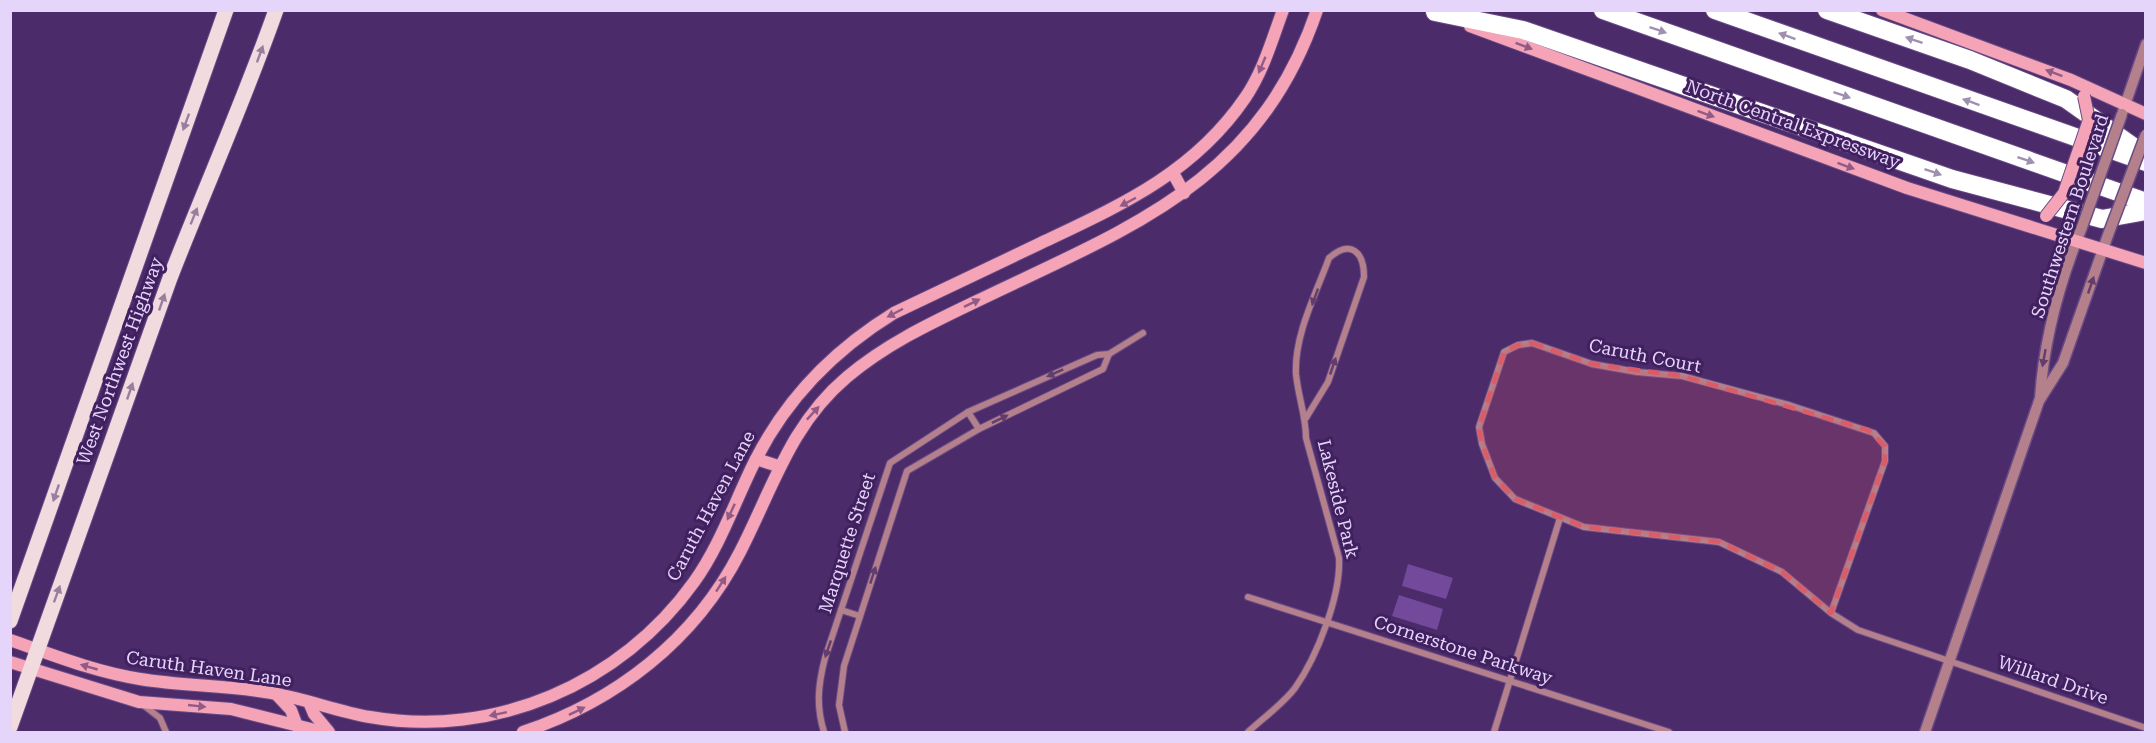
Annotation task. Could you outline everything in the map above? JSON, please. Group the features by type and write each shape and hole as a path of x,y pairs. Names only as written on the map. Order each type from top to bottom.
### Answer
{"highway":[{"path":"1603,10 2145,202"},
{"path":"1715,10 2145,162"},
{"path":"1827,10 1970,60 2066,99 2145,156"},
{"path":"1432,11 1523,30 1952,179 2102,219 2145,211"}],"main road":[{"name":"West Northwest Highway","path":"10,621 226,10"},
{"name":"West Northwest Highway","path":"10,727 187,232 244,98 276,10"},
{"name":"Caruth Haven Lane","path":"10,640 91,668 142,680 228,686 275,693 372,718 418,722 463,721 504,713 567,690 629,651 664,620 695,580 756,459 787,407 809,380 864,332 894,313 1118,207 1173,173 1222,128 1245,98 1256,79 1283,10"},
{"path":"523,732 580,710 619,688 677,640 702,612 726,576 740,552 778,466 806,420 845,378 882,350 920,328 1129,228 1184,193 1260,122 1283,90 1304,47 1317,10"},
{"path":"1882,10 2078,83 2123,109 2145,114"},
{"name":"North Central Expressway","path":"1432,11 1896,184 2145,263"},
{"path":"2032,227 2046,216 2064,193 2089,120 2084,96 2078,83"},
{"path":"1173,173 1184,193"},
{"path":"756,459 778,466"},
{"name":"Caruth Haven Lane","path":"10,662 139,702 195,705 273,718 297,729 323,732"},
{"path":"275,693 291,710 297,729"},
{"path":"273,718 309,702 314,714 329,732"}],"street":[{"name":"Southwestern Boulevard","path":"2039,401 2043,358 2076,241 2145,44"},
{"name":"Southwestern Boulevard","path":"1926,732 2039,401 2063,363 2145,134"},
{"name":"Lakeside Park","path":"1248,732 1294,689 1315,655 1340,573 1339,558 1306,438 1306,418 1296,374 1298,345 1329,258 1338,250 1347,249 1358,252 1364,260 1364,277 1328,382 1306,418"},
{"name":"Marquette Street","path":"824,732 818,713 818,686 890,463 968,412 1097,355 1109,354 1143,333"},
{"name":"Caruth Court","path":"1831,613 1885,461 1885,446 1881,439 1868,430 1682,376 1637,372 1592,364 1532,344 1518,345 1504,352 1479,427 1482,444 1496,478 1515,499 1584,527 1719,542 1782,572 1831,613 1858,630 1950,660"},
{"name":"Marquette Street","path":"845,732 839,705 840,685 907,471 979,429 1103,369 1109,354"},
{"path":"968,412 979,429"},
{"path":"1494,732 1508,680 1560,519"},
{"name":"Cornerstone Parkway","path":"1248,597 1669,732"},
{"path":"841,610 860,616"},
{"name":"Willard Drive","path":"1950,660 2145,728"},
{"path":"139,702 160,718 166,732"}],"highlighted area":[{"path":"1532,343 1592,364 1682,376 1789,405 1868,430 1885,446 1885,461 1831,613 1782,572 1719,542 1584,527 1515,499 1495,478 1482,444 1479,427 1504,352 1518,345"}],"shaded area":[{"path":"1408,564 1453,578 1446,599 1402,586"},
{"path":"1399,595 1443,609 1437,630 1392,616"}]}
